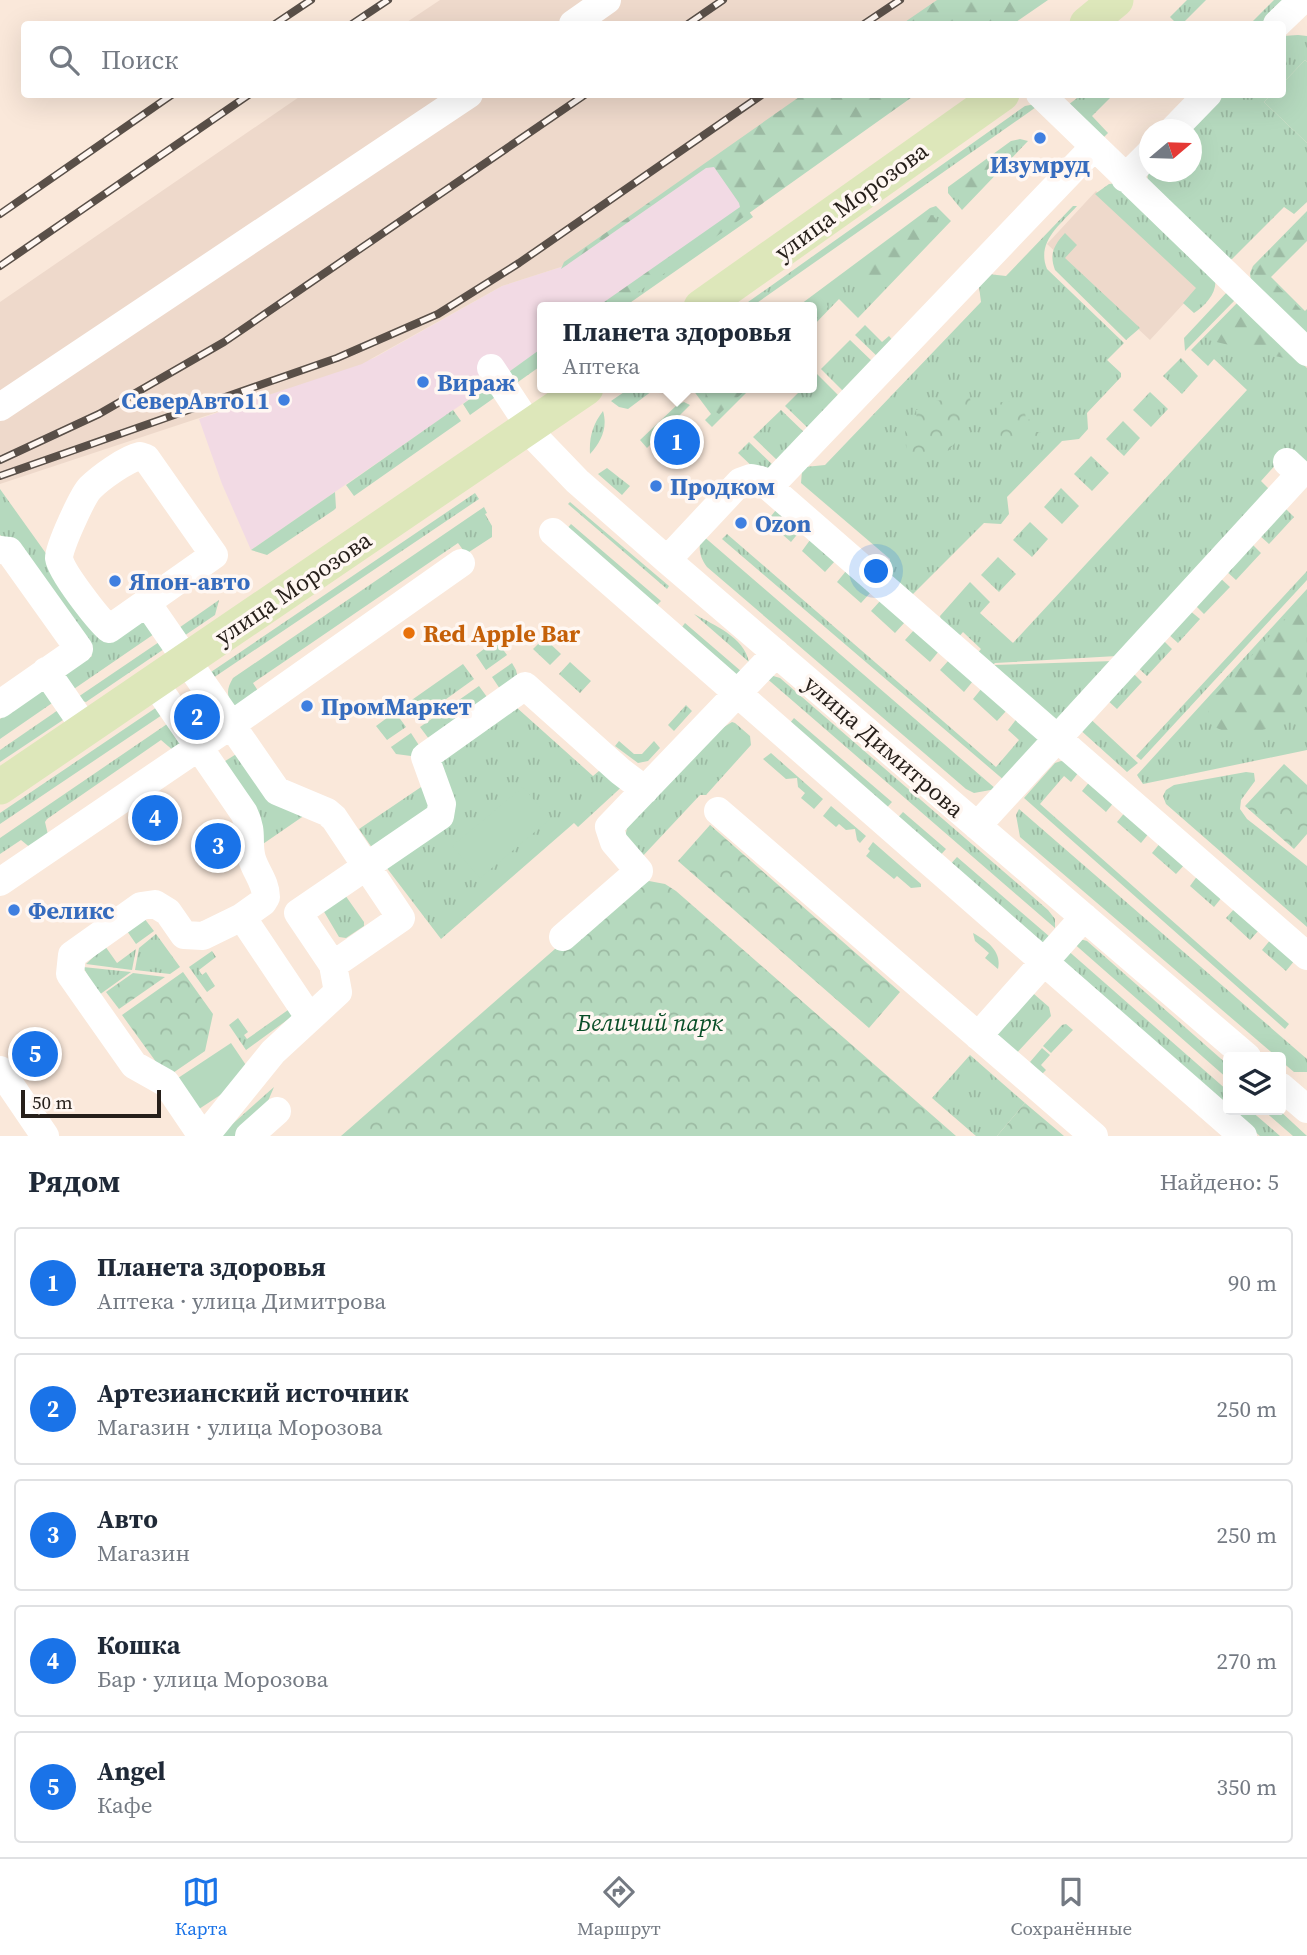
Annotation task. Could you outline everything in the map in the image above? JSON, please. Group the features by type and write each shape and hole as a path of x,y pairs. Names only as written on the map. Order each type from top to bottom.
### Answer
{"main road":[{"path":"1091,21 1116,0"},
{"name":"улица Морозова","path":"708,302 996,98"},
{"name":"улица Морозова","path":"0,787 579,393"}],"street":[{"path":"577,21 607,0"},
{"path":"1280,21 1302,0"},
{"path":"0,407 463,98"},
{"path":"1044,98 1307,352"},
{"path":"1184,119 1204,98"},
{"path":"770,486 1094,147"},
{"path":"1125,178 1139,164"},
{"name":"улица Димитрова","path":"491,368 528,428 577,481 1241,1052"},
{"path":"140,456 146,458 214,555 147,603 109,629 61,565 58,554 88,489 131,458 140,456"},
{"path":"977,826 1300,474 1287,463"},
{"path":"667,560 740,482 751,478 770,486 1307,956"},
{"path":"553,532 1243,1136"},
{"path":"0,550 9,551 79,649 0,704"},
{"path":"0,882 461,563"},
{"path":"147,603 277,791 327,812 334,818 401,918 392,928 333,965"},
{"path":"563,937 639,870 614,842 609,827 776,653"},
{"path":"46,671 86,729"},
{"path":"154,682 244,813 251,827 250,855 266,891 266,897 252,910 203,936 184,934 168,912 155,904 141,906 72,955 70,974 134,1065 166,1083 204,1136 273,1052 338,992 333,965 298,914"},
{"path":"252,910 289,918 298,914 440,816 442,804 425,757 525,686 645,790"},
{"path":"718,811 1094,1136"},
{"path":"252,910 309,1017"},
{"path":"978,1035 1084,917"},
{"path":"0,1070 45,1136"},
{"path":"249,1136 277,1111"}],"shaded area":[{"path":"440,0 943,0 912,21 408,21"},
{"path":"298,98 803,98 561,267 502,286 362,364 0,484 0,302"},
{"path":"713,160 745,206 609,302 537,302 537,352 251,550 222,484 199,419 374,358 502,286 561,267"},
{"path":"1096,191 1199,287 1150,340 1047,244"}],"green space":[{"path":"937,0 1048,0 1017,21 906,21"},
{"path":"1187,0 1206,0 1185,21 1174,21 1170,17"},
{"path":"1274,0 1294,0 1275,21 1253,21"},
{"path":"1286,36 1307,36 1307,62 1305,60 1286,80"},
{"path":"1305,60 1307,62 1307,143 1264,102 1268,98 1286,98 1286,80"},
{"path":"798,98 911,98 624,302 604,302 740,207 714,167 706,168 561,269 564,262"},
{"path":"1077,98 1110,98 1092,116 1108,133 1100,141 1068,105"},
{"path":"1220,98 1268,98 1264,102 1307,143 1307,202 1294,214 1284,207 1232,259 1228,260 1147,185 1147,182 1202,182 1202,119 1199,119"},
{"path":"1039,105 758,302 748,302 1025,106"},
{"path":"1011,141 1028,141 962,210 948,193 948,187"},
{"path":"1006,152 1007,158 972,197 965,202 959,200 956,192 964,181 986,163"},
{"path":"1119,183 1215,277 1215,288 1210,298 1194,313 1183,303 1196,288 1095,194 1109,184"},
{"path":"745,206 753,217 631,302 608,302"},
{"path":"936,206 951,221 858,318 839,299 817,322 817,302 804,302"},
{"path":"1073,206 1077,206 1047,242 1044,259 1047,269 1124,343 1107,360 1121,373 1121,377 1087,413 1088,429 1079,439 1062,441 1007,497 1009,514 1001,524 984,523 911,596 889,577 890,559 801,483 802,471 805,467 825,465 981,302 978,279 988,274 1006,276"},
{"path":"1307,211 1307,241 1271,277 1305,311 1307,309 1307,338 1251,282 1250,273 1253,266"},
{"path":"926,214 936,218 939,229 879,291 871,296 867,294 861,276 868,258"},
{"path":"1307,215 1307,239 1270,278 1303,312 1307,311 1307,334 1257,285 1253,272"},
{"path":"1065,233 1077,245 1065,258 1140,328 1126,340 1055,270 1052,259 1054,250"},
{"path":"1228,291 1236,299 1185,351 1184,338"},
{"path":"820,297 828,307 817,319 817,302 812,302"},
{"path":"1238,302 1307,368 1307,468 1288,451 1261,481 1271,491 1117,656 993,665 1114,661 1055,722 976,655 981,649 963,632 957,639 940,616 970,582 990,602 980,613 1013,643 1247,390 1214,359 1208,366 1191,350"},
{"path":"1240,306 1289,353 1288,359 1208,340 1207,336 1235,307"},
{"path":"865,325 882,342 889,336 895,343 880,359 855,335"},
{"path":"850,340 875,364 846,394 821,369"},
{"path":"537,352 537,369 511,387 503,376"},
{"path":"1181,358 1198,376 1182,394 1163,376"},
{"path":"817,374 841,398 810,430 785,406 798,393 817,393"},
{"path":"493,382 501,393 470,415 463,404"},
{"path":"969,389 973,422 948,451 907,455 905,430 918,429 916,410 936,408 935,401 951,399 951,391"},
{"path":"1150,392 1168,409 1151,427 1133,410"},
{"path":"623,393 649,393 628,409 611,401"},
{"path":"695,393 746,393 712,427 705,420 711,414"},
{"path":"706,393 742,393 719,414 711,409 705,400"},
{"path":"1009,401 1011,419 1017,419 1016,413 1025,412 1026,420 1034,419 1036,432 1041,432 1042,440 1002,446 996,403"},
{"path":"684,402 690,405 647,448 640,440 677,405"},
{"path":"453,410 461,421 354,496 346,485"},
{"path":"781,410 806,434 777,460 753,437"},
{"path":"603,411 605,423 602,434 590,454 592,431"},
{"path":"1123,421 1140,438 1124,456 1106,439"},
{"path":"749,442 775,467 756,470 738,453"},
{"path":"1091,456 1109,473 1092,491 1074,474"},
{"path":"607,468 630,486 622,495 598,474"},
{"path":"1061,488 1079,506 1062,524 1044,507"},
{"path":"0,489 110,643 147,619 157,632 71,691 64,680 66,674 92,656 15,545 0,535"},
{"path":"335,492 334,510 267,555 251,550"},
{"path":"475,493 479,499 213,678 211,672"},
{"path":"570,502 669,586 667,589 568,504"},
{"path":"484,507 492,526 492,537 466,554 458,543 253,683 260,694 235,708 228,693 233,678"},
{"path":"1284,507 1294,517 1269,544 1258,534"},
{"path":"776,510 800,531 791,542 767,521"},
{"path":"1030,522 1048,539 1032,557 1013,540"},
{"path":"571,524 661,601 656,606 682,627 685,623 742,672 737,678 565,531"},
{"path":"727,534 996,767 1019,740 1008,730 1018,717 1041,738 1005,781 722,539"},
{"path":"702,535 996,789 974,793 966,789 707,567 700,551"},
{"path":"810,540 835,561 825,572 802,551"},
{"path":"1251,543 1261,553 1236,580 1225,570"},
{"path":"998,557 1016,574 999,592 981,575"},
{"path":"846,571 871,592 861,603 837,582"},
{"path":"1307,571 1307,580 1141,760 1136,756"},
{"path":"1219,577 1230,587 1204,614 1194,604"},
{"path":"1307,589 1307,750 1143,784 1137,775"},
{"path":"1307,596 1306,683 1294,705 1278,723 1254,732 1227,732 1216,727 1209,720 1208,709 1215,695"},
{"path":"219,600 215,615 178,640 173,632"},
{"path":"880,601 905,622 895,633 871,611"},
{"path":"1189,610 1200,619 1178,643 1167,633"},
{"path":"694,614 735,639 746,653 749,662"},
{"path":"914,630 939,651 930,662 905,640"},
{"path":"165,638 170,645 86,702 75,699"},
{"path":"544,638 561,654 550,665 533,649"},
{"path":"1162,639 1172,649 1147,676 1136,666"},
{"path":"496,640 507,655 486,670 476,655"},
{"path":"949,660 973,681 964,692 940,670"},
{"path":"570,662 591,681 580,693 559,674"},
{"path":"512,663 518,679 502,692 492,677"},
{"path":"463,664 474,679 417,720 406,704"},
{"path":"1132,672 1142,682 1117,709 1106,699"},
{"path":"764,676 780,678 1048,910 1055,919 1055,928"},
{"path":"479,686 487,697 429,739 420,727"},
{"path":"982,688 1007,710 997,721 973,699"},
{"path":"44,689 58,699 0,739 0,719"},
{"path":"160,705 165,713 0,824 0,813"},
{"path":"686,705 692,711 674,731 668,725"},
{"path":"64,706 66,718 0,762 0,750"},
{"path":"516,707 593,776 606,765 627,782 578,827 574,823 441,939 383,863 448,820 436,765"},
{"path":"395,712 406,727 387,740 376,726"},
{"path":"1084,713 1138,763 1127,772 1077,727"},
{"path":"794,718 892,802 882,813 785,729"},
{"path":"170,722 184,738 175,752 161,740 47,819 45,822 49,839 32,849 21,840 0,854 0,838"},
{"path":"732,722 750,736 751,745 706,795 700,795 640,859 624,841 630,816 716,732"},
{"path":"411,733 422,750 411,756 396,754 391,747"},
{"path":"619,741 634,754 642,754 654,741 660,748 648,761 638,763 615,746"},
{"path":"238,753 305,815 260,846 222,763"},
{"path":"771,753 823,799 814,809 801,798 805,793 798,787 797,778 786,779 763,759"},
{"path":"1069,762 1079,772 1071,782 1064,776 1040,804 1289,1024 1285,1029 1024,798 1055,763"},
{"path":"1284,764 1307,785 1307,834 1294,849 1245,806"},
{"path":"1246,772 1254,773 1255,781 1241,800 1240,809 1247,819 1307,866 1307,927 1166,804 1163,796 1166,790 1174,785"},
{"path":"1091,780 1115,801 1106,812 1082,791"},
{"path":"427,783 429,812 375,852 359,829"},
{"path":"523,787 550,819 480,878 452,846"},
{"path":"831,806 866,836 860,843 855,829 846,830 839,824 836,827 823,816"},
{"path":"1019,809 1307,1059 1307,1072 1294,1072 1286,1065 1286,1052 1271,1052 1020,837 1016,815"},
{"path":"1126,811 1150,832 1141,843 1117,822"},
{"path":"903,812 946,849 936,860 893,823"},
{"path":"710,825 900,992 869,1028 678,861"},
{"path":"873,842 921,884 921,887 911,888 897,876 894,879 866,856"},
{"path":"1161,842 1186,863 1176,874 1152,853"},
{"path":"957,857 1050,937 1043,945 946,869"},
{"path":"1198,875 1223,896 1214,907 1190,886"},
{"name":"Беличий парк","path":"649,881 665,884 676,891 956,1136 341,1136 618,894"},
{"path":"345,895 364,922 364,926 346,938 339,937 323,910"},
{"path":"1235,908 1260,929 1250,940 1226,918"},
{"path":"144,918 154,931 136,944 127,931"},
{"path":"973,933 996,952 998,969 985,958 989,953 975,941"},
{"path":"156,934 180,967 170,974 135,970 139,948"},
{"path":"1271,939 1295,960 1286,971 1262,950"},
{"path":"1071,941 1087,941 1223,1061 1223,1075"},
{"path":"105,946 117,963 136,949 132,970 86,964"},
{"path":"1065,948 1223,1087 1223,1104 1050,965"},
{"path":"212,951 216,957 199,970 202,975 206,972 215,986 207,992 189,967"},
{"path":"83,967 131,972 99,995"},
{"path":"183,972 213,1014 205,1051 167,1077 122,1015"},
{"path":"133,973 165,977 119,1009 106,992"},
{"path":"1027,988 1049,1007 1051,1016 1012,1058 985,1035"},
{"path":"288,1010 294,1015 246,1050 229,1025 238,1018 248,1032 244,1035 247,1039"},
{"path":"1066,1024 1073,1030 1051,1053 1043,1046"},
{"path":"231,1043 252,1074 196,1111 175,1080"},
{"path":"1042,1048 1050,1055 1041,1065 1046,1070 1041,1075 1030,1062"},
{"path":"970,1055 1025,1103 997,1136 976,1136 932,1098"},
{"path":"274,1087 268,1101 239,1136 219,1136"},
{"path":"1025,1103 1064,1136 997,1136"},
{"path":"1236,1115 1256,1115 1280,1136 1260,1136"},
{"path":"1269,1115 1284,1115 1307,1136 1293,1136"}],"railway":[{"path":"280,21 311,0"},
{"path":"356,21 388,0"},
{"path":"692,21 723,0"},
{"path":"868,21 900,0"},
{"path":"0,214 167,98"},
{"path":"0,266 244,98"},
{"path":"0,460 99,414 224,342 580,98"},
{"path":"0,476 337,358 438,314 519,263 757,98"}],"place":[{"name":"Изумруд","path":"1040,138"},
{"name":"Вираж","path":"423,382"},
{"name":"СеверАвто11","path":"284,400"},
{"name":"Планета здоровья","path":"677,442"},
{"name":"Продком","path":"656,486"},
{"name":"Ozon","path":"741,523"},
{"name":"Япон-авто","path":"115,581"},
{"name":"Red Apple Bar","path":"409,633"},
{"name":"ПромМаркет","path":"307,706"},
{"name":"Артезианский источник","path":"197,717"},
{"name":"Кошка","path":"155,818"},
{"name":"Авто","path":"218,846"},
{"name":"Феликс","path":"14,910"},
{"name":"Angel","path":"35,1054"}]}
